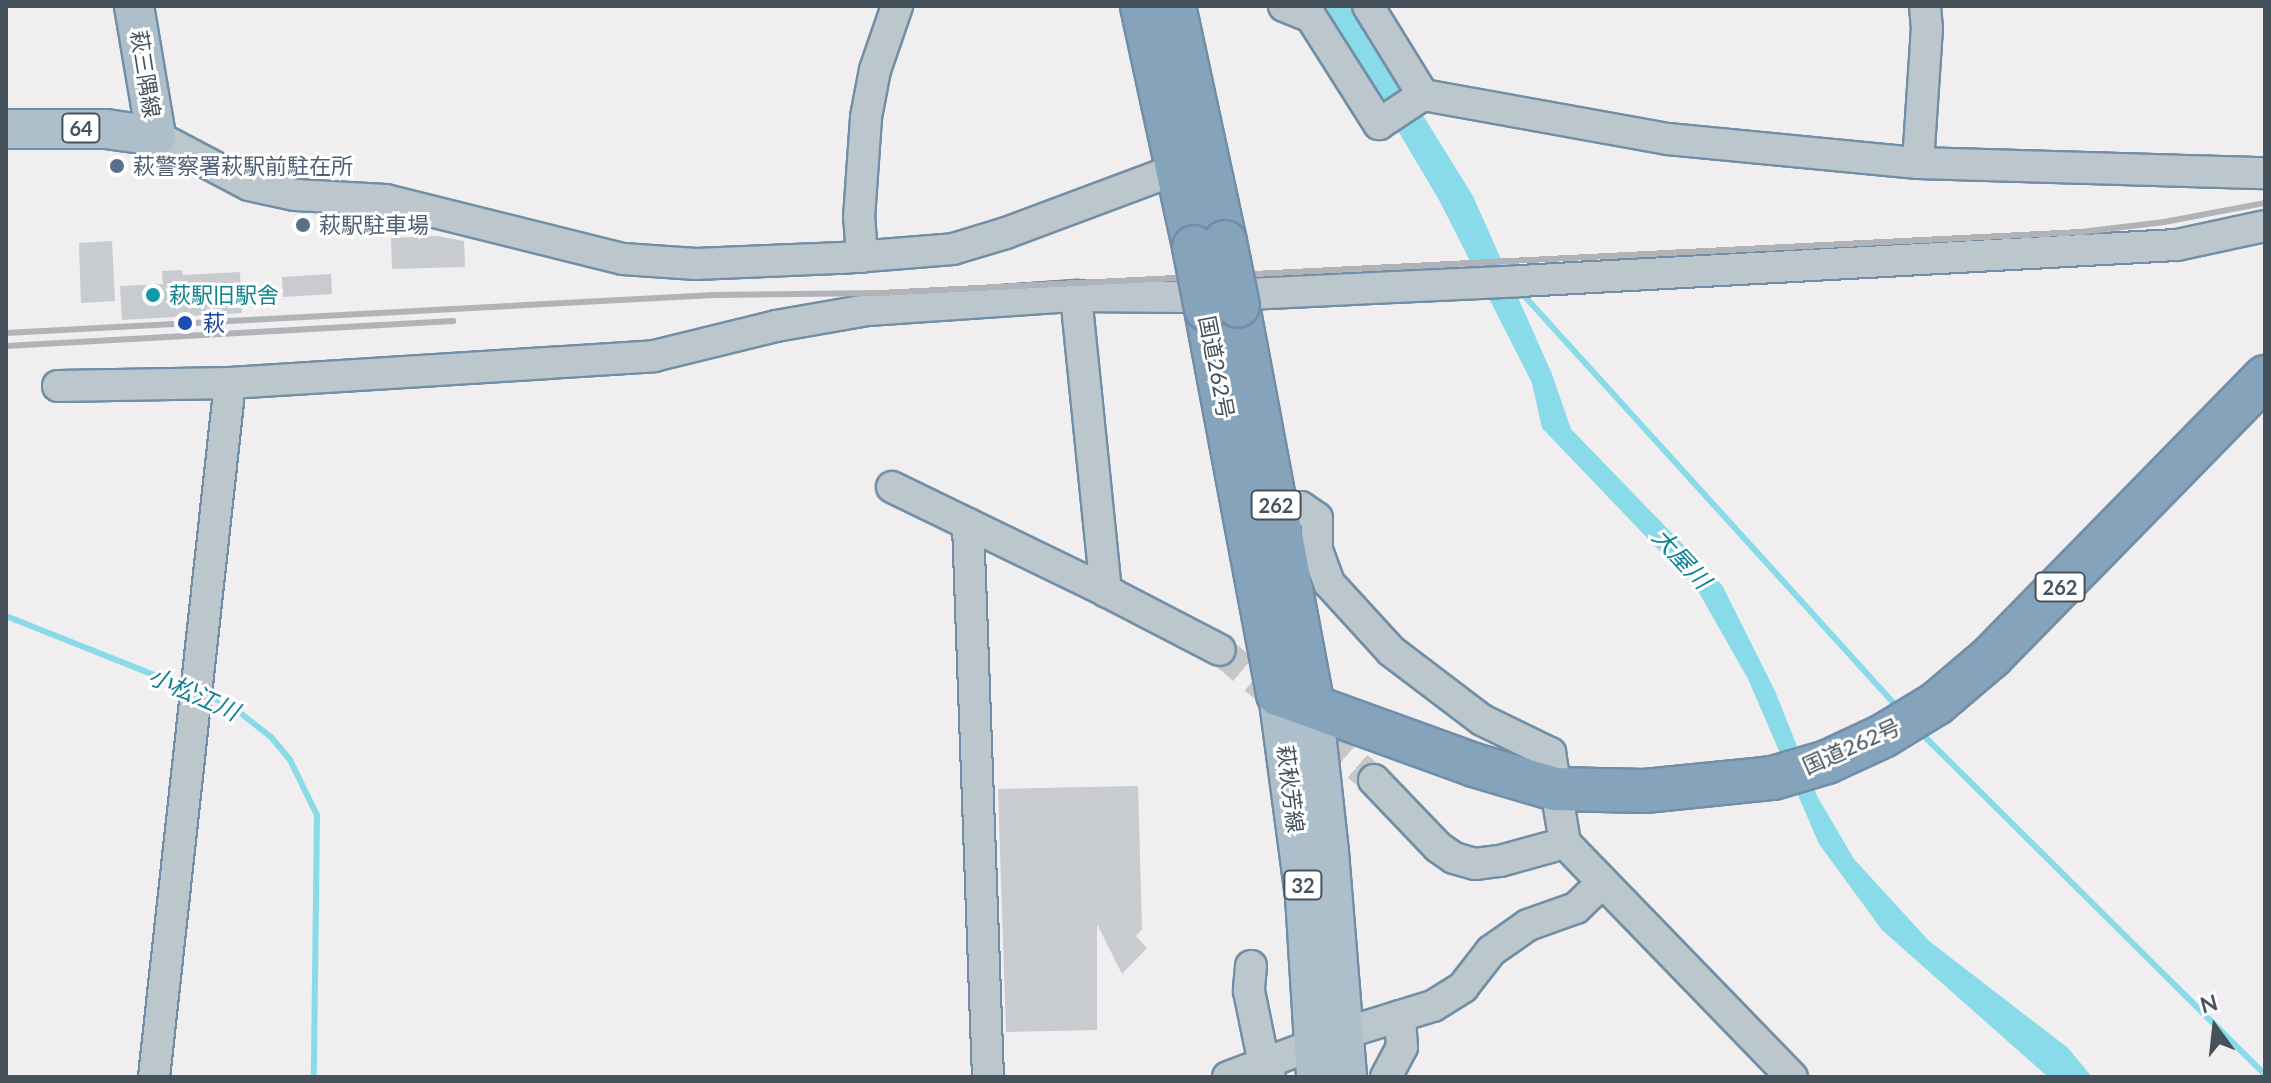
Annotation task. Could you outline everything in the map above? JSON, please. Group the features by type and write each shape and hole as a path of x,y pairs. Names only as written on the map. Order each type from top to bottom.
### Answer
{"highway":[{"name":"国道262号","path":"1142,6 1194,162"},
{"name":"国道262号","path":"1174,6 1194,162 1296,699"},
{"name":"国道262号","path":"1222,308 1276,510 1296,699"},
{"name":"国道262号","path":"1296,699 1474,765 1555,789 1645,791 1773,778 1827,762 1883,736 1937,703 1991,657 2265,377"}],"main road":[{"name":"萩三隅線","path":"6,129 106,129 156,136 134,6"},
{"name":"萩秋芳線","path":"1296,699 1325,1052 1347,1077"}],"street":[{"path":"862,257 859,218 866,117 875,70 897,6"},
{"path":"1284,6 1311,17 1379,124 1420,96 1668,139 1918,163 2265,173"},
{"path":"1368,6 1420,96"},
{"path":"1918,163 1927,29 1925,6"},
{"path":"156,136 249,185 295,195 386,200 623,259 696,264 862,257 953,249 1006,233 1194,162"},
{"path":"58,386 230,383 654,356 776,326 868,310 1076,296 1184,297 2177,245 2265,226"},
{"path":"1076,296 1106,591 1220,650"},
{"path":"154,1077 230,383"},
{"path":"892,487 1112,594"},
{"path":"1276,510 1301,507 1310,510 1317,518 1317,550 1329,583 1391,651 1431,685 1482,720 1550,753 1565,843 1792,1077"},
{"path":"968,524 988,1077"},
{"path":"1374,780 1438,847 1454,858 1475,864 1500,861 1565,843"},
{"path":"1228,1077 1267,1071 1325,1052 1400,1016 1433,1006 1463,987 1491,951 1528,925 1576,908 1602,883"},
{"path":"1251,966 1249,991 1267,1071"},
{"path":"1386,1077 1402,1047 1400,1016"}],"water":[{"name":"大屋川","path":"1324,6 1349,6 1406,88 1473,196 1552,374 1571,429 1722,585 1775,691 1817,796 1854,859 1929,941 2068,1048 2092,1077 2048,1077 1882,930 1819,844 1748,679 1698,591 1542,428 1532,383 1439,200"}],"building":[{"path":"437,236 464,241 465,267 392,269 391,238"},
{"path":"112,241 115,301 81,303 79,243"},
{"path":"182,270 183,275 240,272 242,313 122,320 120,286 163,284 162,271"},
{"path":"331,274 332,294 283,297 282,277"},
{"path":"1138,786 1142,929 1136,936 1147,948 1122,974 1097,924 1097,1030 1006,1032 998,789"}],"waterway":[{"path":"1518,289 1900,710"},
{"name":"小松江川","path":"6,616 187,688"},
{"name":"小松江川","path":"205,695 230,705 271,737 290,760 317,815 314,1077"},
{"path":"1918,730 2265,1074"}],"tunnel":[{"path":"1220,650 1374,780"}],"railway":[{"path":"6,333 714,295 880,293 2081,232 2164,222 2265,203"},
{"path":"6,346 453,321"}],"place":[{"name":"萩警察署萩駅前駐在所","path":"117,166"},
{"name":"萩駅駐車場","path":"303,225"},
{"name":"萩駅旧駅舎","path":"153,295"},
{"name":"萩","path":"185,323"}]}
